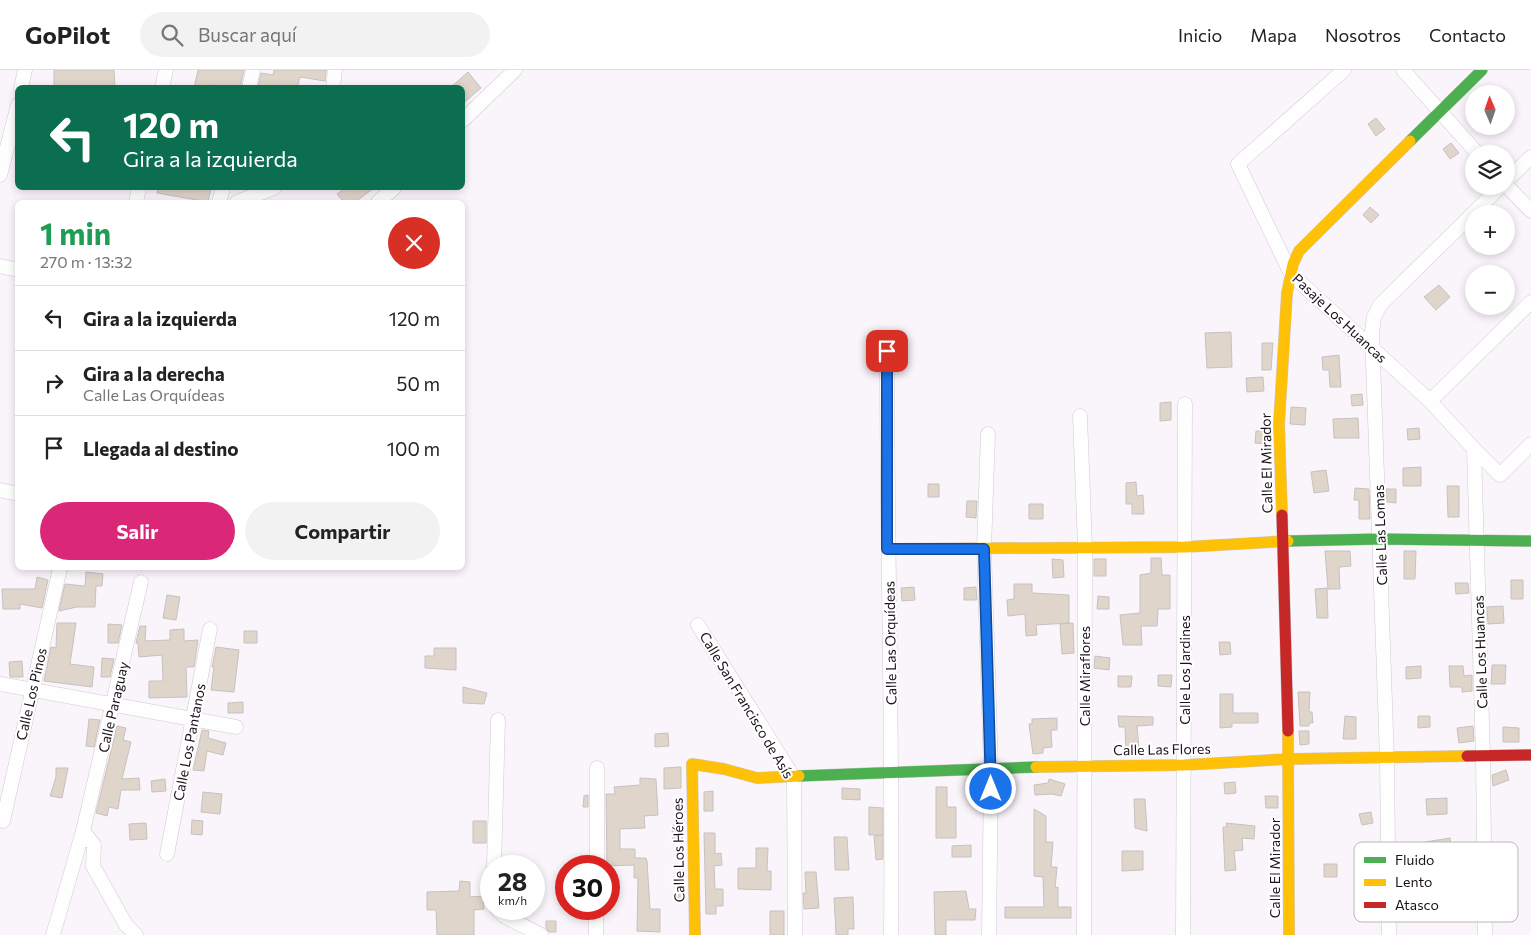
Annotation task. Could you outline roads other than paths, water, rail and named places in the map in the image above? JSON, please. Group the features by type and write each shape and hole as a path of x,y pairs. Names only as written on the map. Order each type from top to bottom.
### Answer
{"street":[{"path":"22,85 24,70"},
{"path":"163,85 166,70"},
{"path":"249,85 253,70"},
{"path":"333,85 335,70"},
{"path":"465,118 515,70"},
{"name":"Pasaje Los Huancas","path":"1344,70 1238,164 1291,274 1430,401 1474,449"},
{"path":"1403,70 1470,145"},
{"name":"Calle El Mirador","path":"1289,935 1289,759 1280,424 1287,294 1291,274 1299,251 1482,70"},
{"path":"0,175 15,117"},
{"path":"1515,172 1531,157"},
{"path":"242,200 269,190"},
{"path":"380,200 392,190"},
{"path":"1515,194 1531,211"},
{"path":"1354,333 1374,317 1380,305 1492,195"},
{"path":"0,266 15,269"},
{"path":"1430,401 1531,302"},
{"name":"Calle Las Lomas","path":"1374,317 1373,349 1387,759 1387,842"},
{"name":"Calle Las Orquídeas","path":"887,351 887,549 893,774 891,935"},
{"name":"Calle Los Jardines","path":"1183,935 1185,404"},
{"name":"Calle Miraflores","path":"1080,416 1085,547 1084,935"},
{"path":"988,434 984,549 991,770 989,935"},
{"path":"1474,449 1500,475 1531,444"},
{"name":"Calle Los Huancas","path":"1474,449 1484,842"},
{"path":"0,490 15,493"},
{"path":"887,549 1185,547 1282,541 1380,539 1531,541"},
{"name":"Calle Los Pinos","path":"3,821 60,570"},
{"name":"Calle Paraguay","path":"53,935 83,831 114,706 141,582"},
{"name":"Calle San Francisco de Asís","path":"698,626 794,778 795,935"},
{"name":"Calle Los Pantanos","path":"167,854 210,629"},
{"path":"0,684 236,727"},
{"path":"494,855 498,720"},
{"name":"Calle Las Flores","path":"692,764 724,769 757,778 794,778 991,770 1084,764 1184,765 1289,759 1531,756"},
{"name":"Calle Los Héroes","path":"692,764 695,935"},
{"path":"596,855 597,768"},
{"path":"83,831 94,844 93,866 126,925 136,935"},
{"path":"512,920 541,935"},
{"path":"596,920 596,935"},
{"name":"Calle Las Lomas","path":"1388,922 1388,935"},
{"name":"Calle Los Huancas","path":"1485,922 1485,935"}]}
